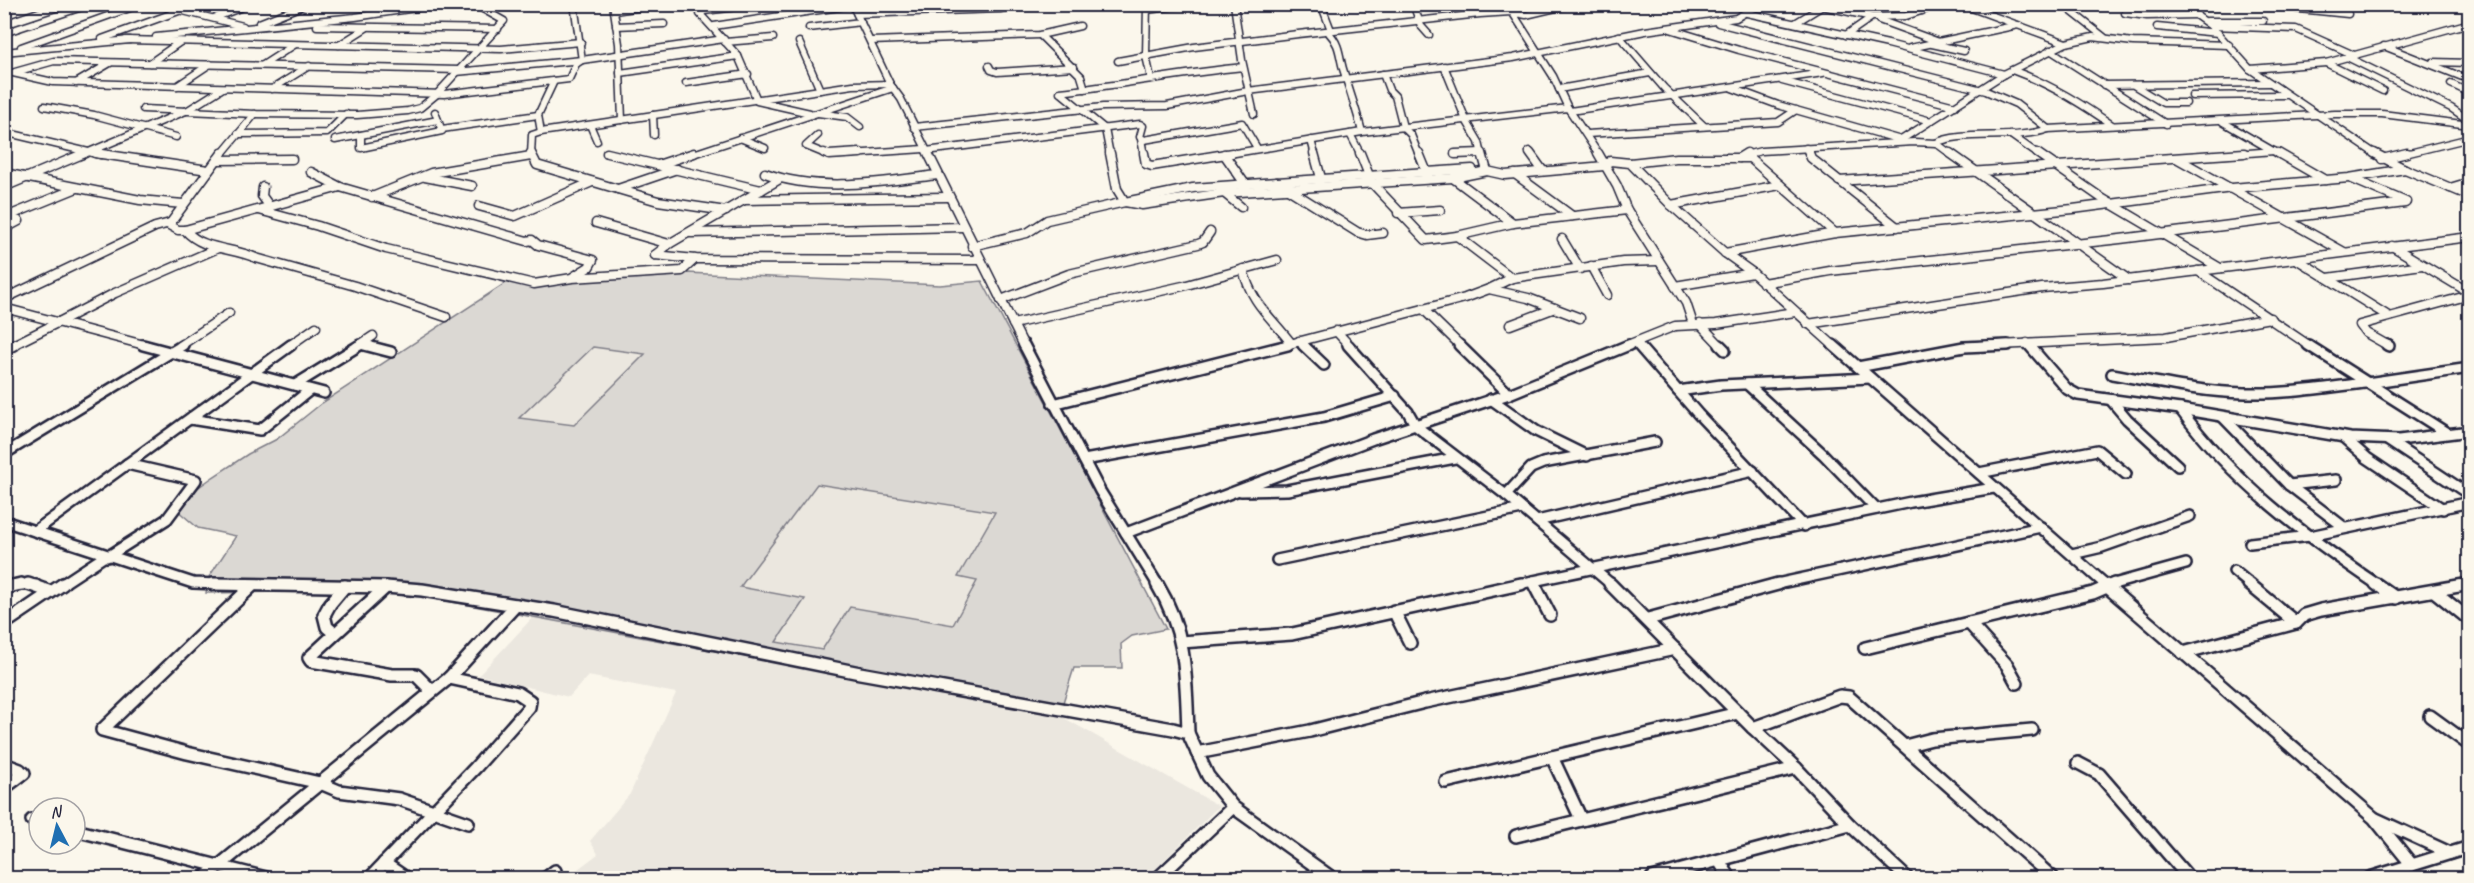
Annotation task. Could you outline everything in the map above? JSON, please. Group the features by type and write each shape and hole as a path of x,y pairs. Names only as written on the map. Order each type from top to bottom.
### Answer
{"street":[{"path":"4,16 19,8 39,4"},
{"path":"4,33 91,4"},
{"path":"6,52 141,4"},
{"path":"155,4 248,27 307,4"},
{"path":"86,45 198,4"},
{"path":"214,18 250,4"},
{"path":"6,52 294,24 443,4"},
{"path":"143,109 255,114 346,114 408,111 420,108 437,94 504,21 474,4"},
{"path":"574,4 582,60"},
{"path":"621,120 619,54 614,8 662,4"},
{"path":"756,100 748,74 738,56 714,26 705,20 701,12 762,4"},
{"path":"857,14 992,9 1029,4"},
{"path":"1151,78 1146,56 1147,7 1191,4"},
{"path":"1234,4 1243,67 1254,114"},
{"path":"1321,4 1331,30 1329,33 1336,40 1362,132"},
{"path":"1413,4 1421,26 1429,34"},
{"path":"1507,4 1538,53 1569,110 1587,134 1627,210 1686,303 1696,324 1725,350"},
{"path":"1118,61 1331,30 1511,12 1526,15 1573,4"},
{"path":"1628,5 1637,4"},
{"path":"1679,4 1692,4"},
{"path":"914,127 1102,107 1167,106 1248,91 1538,53 1619,36 1736,18 1760,4"},
{"path":"1900,4 1922,11"},
{"path":"1846,35 1871,18 1906,16 1942,4"},
{"path":"1961,4 2066,43"},
{"path":"2062,4 2104,37"},
{"path":"2180,4 2211,26 2250,69 2315,115 2382,159 2469,196"},
{"path":"2263,21 2268,5 2302,8 2310,4"},
{"path":"714,26 852,5 1053,404 1179,624 1188,733 1208,776 1233,807 1332,879"},
{"path":"1796,23 1824,5 1897,25 1939,42"},
{"path":"2292,7 2348,14"},
{"path":"992,9 998,19"},
{"path":"1747,13 1908,49 2004,74"},
{"path":"2125,13 2147,16 2197,15"},
{"path":"2205,21 2263,21"},
{"path":"2263,21 2269,29"},
{"path":"809,28 861,22"},
{"path":"1715,22 1979,89 2016,104 2048,129"},
{"path":"2250,69 2326,63 2469,23"},
{"path":"294,24 366,28 498,29"},
{"path":"616,26 664,24"},
{"path":"1908,49 2018,25"},
{"path":"871,41 1040,35 1080,26"},
{"path":"2211,26 2300,30 2349,58 2451,108 2469,123"},
{"path":"2157,27 2218,33"},
{"path":"339,45 366,28"},
{"path":"1668,28 1739,50 1955,105"},
{"path":"150,63 192,33"},
{"path":"1040,35 1074,67 1081,76 1085,89"},
{"path":"1619,36 1650,73 1704,126"},
{"path":"1732,88 1796,110 1901,140 2004,74 2066,43 2104,37 2147,43 2229,45"},
{"path":"12,73 54,61 458,71 582,60 725,40 773,38"},
{"path":"126,40 478,48 522,48 581,42"},
{"path":"799,42 820,90"},
{"path":"1930,44 1964,51"},
{"path":"263,65 295,45"},
{"path":"2384,46 2469,80"},
{"path":"2050,50 2166,124"},
{"path":"620,73 738,56"},
{"path":"4,71 53,82 437,94 569,79 576,64 582,60"},
{"path":"76,83 112,62"},
{"path":"2428,62 2469,63"},
{"path":"2326,63 2383,91"},
{"path":"177,86 211,64"},
{"path":"272,89 309,66"},
{"path":"989,66 994,71 1002,72 1074,67"},
{"path":"1444,66 1466,120 1479,142 1487,170"},
{"path":"1243,67 1060,92 1105,129 1117,189 1125,202 1142,205 1281,186 1487,170 1505,175 1604,166 1610,161 1630,163 1676,158 1739,158 1755,160 1835,233"},
{"path":"2012,70 2037,79 2084,105 2112,125"},
{"path":"818,135 806,146 830,155 925,150 1142,124 1141,139 1146,164 1152,166 1362,132 1569,110 1732,88 1824,72"},
{"path":"1559,89 1650,73"},
{"path":"686,83 748,74"},
{"path":"1383,74 1389,90 1395,96 1402,127 1410,135 1429,176"},
{"path":"1778,80 1931,121"},
{"path":"541,132 538,115 554,81"},
{"path":"726,210 658,201 537,165 531,156 532,135 868,83 891,86"},
{"path":"2104,85 2269,83"},
{"path":"2451,84 2469,93"},
{"path":"2133,85 2162,103 2186,103"},
{"path":"658,165 891,86"},
{"path":"4,187 188,110 224,87"},
{"path":"2192,96 2285,95"},
{"path":"756,100 777,107 850,119 858,123 860,127"},
{"path":"44,106 94,115 176,137"},
{"path":"1587,134 1778,122 1796,110"},
{"path":"435,112 442,129"},
{"path":"4,299 155,227 170,223 208,171 255,114"},
{"path":"238,134 327,133 346,114"},
{"path":"1739,158 1754,152 1901,140 1936,142 1945,138 2011,135 2048,129 2315,115 2382,114 2460,125 2469,123"},
{"path":"362,135 361,148 442,131 442,129 538,115"},
{"path":"653,116 654,135"},
{"path":"335,140 438,120"},
{"path":"2223,121 2325,180"},
{"path":"1141,139 1242,123 1257,148"},
{"path":"590,125 597,141"},
{"path":"4,132 89,152 208,171"},
{"path":"1350,134 1371,180 1398,213 1426,240 1457,236 1513,223 1627,210"},
{"path":"2011,135 2103,199 2114,203 2220,268"},
{"path":"740,138 765,148"},
{"path":"2382,159 2466,139"},
{"path":"1311,140 1321,178"},
{"path":"1936,142 2129,280"},
{"path":"1806,148 1811,158 1897,227"},
{"path":"1529,151 1543,171"},
{"path":"1839,181 2274,151"},
{"path":"607,153 761,190"},
{"path":"1455,154 1482,153"},
{"path":"1224,154 1245,184"},
{"path":"372,197 422,176 531,156"},
{"path":"217,160 292,159"},
{"path":"2178,159 2232,188 2281,219 2344,252"},
{"path":"1630,163 1671,205 1725,253 1753,273 2182,653 2374,818 2412,865"},
{"path":"618,189 677,169"},
{"path":"1725,253 1807,240 1835,233 2232,188 2349,178 2405,169"},
{"path":"1429,176 1453,178 1487,170"},
{"path":"311,172 340,187 372,197 527,241 532,240 538,245 593,260 589,267 572,278"},
{"path":"4,173 166,204 183,204"},
{"path":"765,173 778,180 808,182 881,181 937,175"},
{"path":"1515,174 1572,216"},
{"path":"422,176 472,186"},
{"path":"972,246 1027,233 1047,220 1193,188 1245,184 1281,186 1321,178 1371,180"},
{"path":"1453,178 1513,223"},
{"path":"1763,283 1830,272 2407,203 2349,178"},
{"path":"778,180 669,244 656,256 695,259 980,260"},
{"path":"479,206 515,216 592,182"},
{"path":"2450,188 2469,182"},
{"path":"1671,205 1780,185"},
{"path":"1281,186 1357,232 1367,235 1383,233"},
{"path":"170,223 169,225 178,230 185,230 340,187"},
{"path":"5,217 77,188"},
{"path":"263,188 262,196 270,207"},
{"path":"1224,192 1241,207"},
{"path":"744,200 947,196"},
{"path":"259,210 318,226 386,249 534,284 572,278 682,271 695,259"},
{"path":"1398,213 1440,210"},
{"path":"4,229 19,220 5,217"},
{"path":"596,222 669,244"},
{"path":"691,233 963,227"},
{"path":"185,230 198,240 218,248 245,253 258,259 355,286 446,317"},
{"path":"1001,300 1070,274 1197,244 1203,242 1210,232"},
{"path":"1457,236 1512,278"},
{"path":"1808,324 2042,288 2298,260 2469,237"},
{"path":"1562,239 1580,269"},
{"path":"2392,246 2469,294"},
{"path":"4,350 115,293 218,248"},
{"path":"1013,324 1183,286 1277,260"},
{"path":"2298,260 2388,316"},
{"path":"1053,404 1166,377 1464,298 1512,278 1592,266 1659,261"},
{"path":"2328,278 2422,265"},
{"path":"1592,266 1607,295"},
{"path":"1243,269 1247,290 1257,306 1295,342 1324,365"},
{"path":"2198,270 2365,383 2447,433"},
{"path":"1675,286 1753,273"},
{"path":"1489,289 1555,308 1580,318"},
{"path":"2389,346 2366,333 2360,325 2469,294"},
{"path":"4,308 324,393"},
{"path":"1510,325 1555,308"},
{"path":"1423,309 1509,394"},
{"path":"1126,533 1373,438 1416,426 1509,394 1675,326 1795,312"},
{"path":"4,454 229,313"},
{"path":"1858,366 1964,347 2157,338 2202,332 2270,318"},
{"path":"35,531 316,327"},
{"path":"1336,331 1395,396 1416,426 1506,495 1593,568 1648,619 1738,713 1907,879"},
{"path":"295,385 373,336"},
{"path":"1636,343 1804,526"},
{"path":"2027,343 2070,392 2342,436 2387,440 2469,431"},
{"path":"361,344 391,351"},
{"path":"2112,374 2197,388 2246,393 2388,382 2469,369"},
{"path":"1678,391 1747,384 1870,378"},
{"path":"1747,384 1823,454 1876,509"},
{"path":"190,419 260,430 310,390"},
{"path":"1084,460 1324,417 1395,396"},
{"path":"1491,399 1536,431 1588,456"},
{"path":"2111,400 2127,419 2178,466"},
{"path":"2180,409 2190,425 2228,467 2310,536 2396,598"},
{"path":"2223,417 2289,485 2345,528"},
{"path":"2342,436 2367,458 2443,509"},
{"path":"2387,440 2469,495"},
{"path":"1506,495 1531,468 1543,463 1654,442"},
{"path":"1979,473 2097,450 2126,474"},
{"path":"1235,491 1287,490 1455,458"},
{"path":"4,624 106,556 167,519 196,480 127,464"},
{"path":"1537,521 1754,471"},
{"path":"2289,485 2336,480"},
{"path":"1181,642 1292,634 1876,509 1994,488"},
{"path":"2250,543 2310,536 2469,502"},
{"path":"1277,560 1522,509"},
{"path":"2072,554 2102,547 2190,516"},
{"path":"4,521 193,583 386,587 516,605 860,674 1153,724 1188,733"},
{"path":"1648,619 1789,581 2041,527"},
{"path":"1865,648 2109,587 2116,583 2186,564"},
{"path":"2234,571 2296,623"},
{"path":"1533,581 1550,615"},
{"path":"4,588 23,583 37,585 51,592"},
{"path":"2182,653 2296,623 2304,615 2321,610 2469,584"},
{"path":"252,586 102,730 187,753 320,783 339,791 399,799 468,823"},
{"path":"334,633 325,627 322,620 324,612 345,586"},
{"path":"386,587 309,658 311,661 392,675 416,675 432,692"},
{"path":"2434,591 2469,620"},
{"path":"204,879 449,678 516,605"},
{"path":"1394,611 1410,643"},
{"path":"1969,623 2007,665 2017,683"},
{"path":"1197,753 1310,731 1425,702 1675,649"},
{"path":"370,879 431,812 477,767 530,703 518,693 449,678"},
{"path":"1753,728 1840,696 1849,697 2053,879"},
{"path":"1446,782 1738,713"},
{"path":"2430,716 2469,745"},
{"path":"1905,746 1932,739 2032,730"},
{"path":"1552,757 1581,819"},
{"path":"2078,763 2099,774 2189,879"},
{"path":"4,764 22,771 4,788"},
{"path":"1516,837 1581,819 1796,768"},
{"path":"1158,879 1233,807"},
{"path":"2374,818 2450,853"},
{"path":"1652,879 1850,825"},
{"path":"87,834 219,865 266,879"},
{"path":"2370,879 2469,847"},
{"path":"1719,861 1730,879"},
{"path":"384,863 406,879"}],"shaded area":[{"path":"687,273 940,285 982,281 1166,629 1132,636 1121,644 1122,668 1074,668 1059,715 420,596 374,591 206,593 209,577 236,536 198,528 177,510 189,494 248,454 277,439 322,403 507,282 536,287 561,281","holes":["593,347 645,354 574,425 519,418","817,484 995,512 958,577 977,581 953,625 850,607 822,650 776,642 805,599 740,587"]},
{"path":"593,347 645,354 574,425 519,418"},
{"path":"817,484 996,512 959,577 978,580 953,625 850,607 822,650 776,642 805,599 740,587"},
{"path":"534,616 1059,715 1219,806 1146,878 566,878 598,854 590,841 630,794 676,693 588,676 569,697 479,675"}]}
